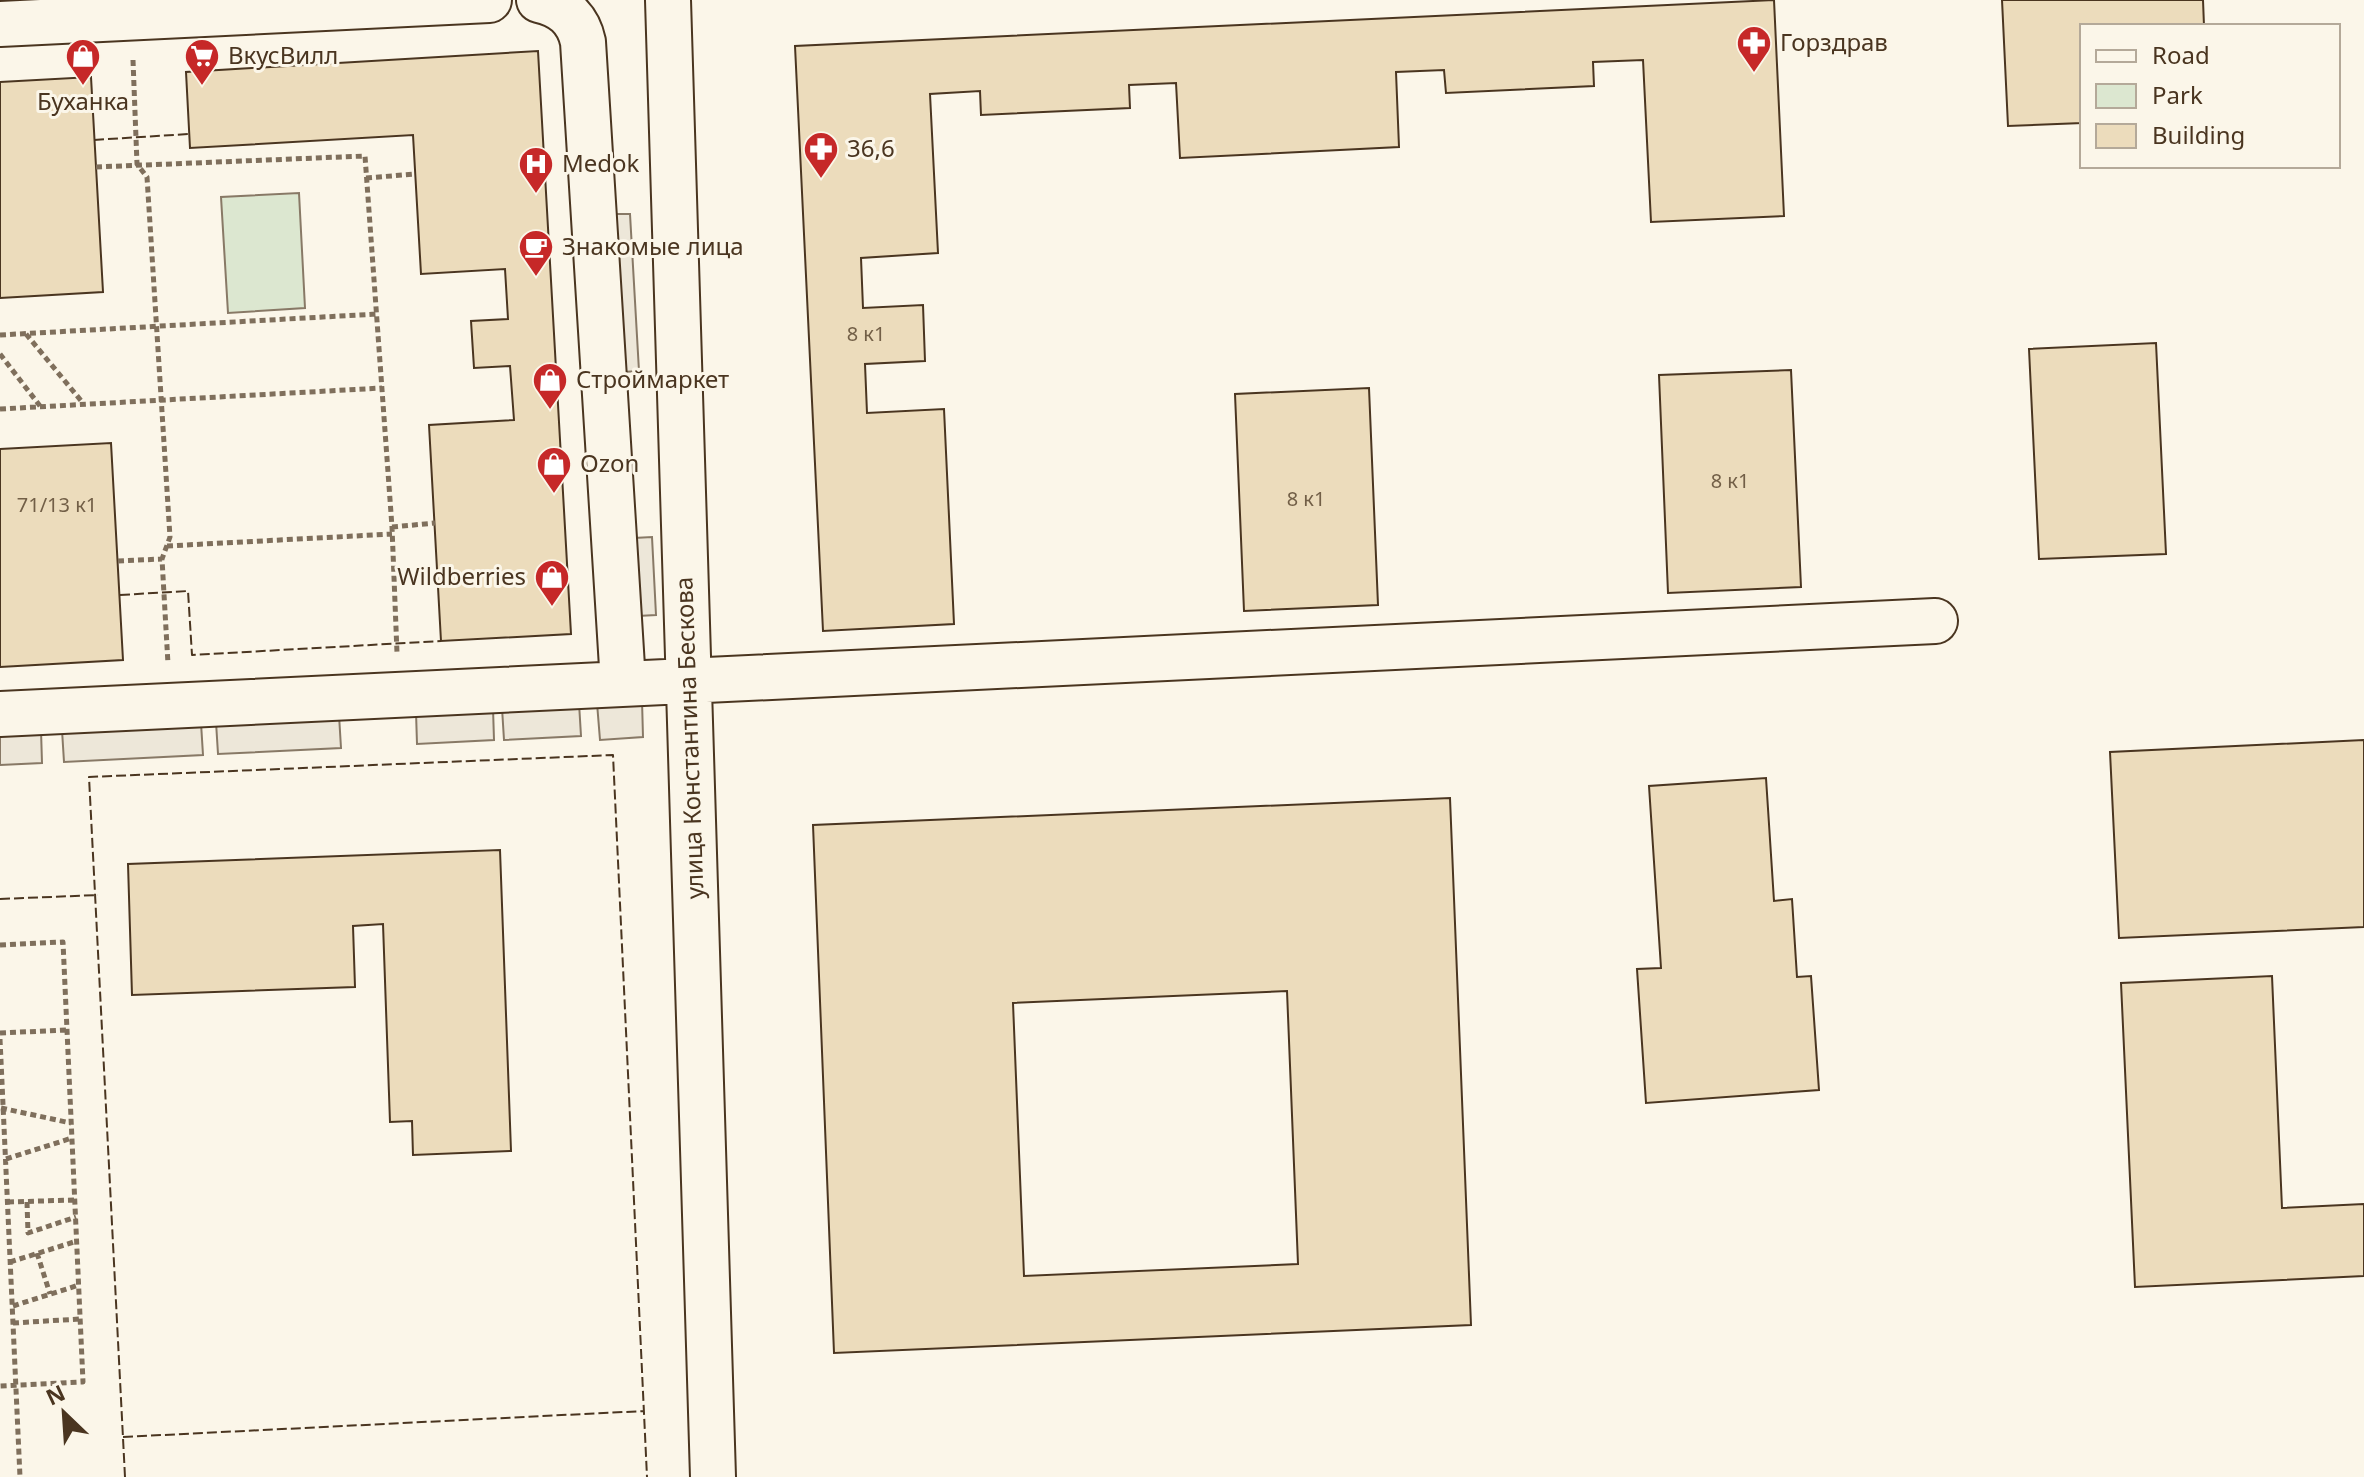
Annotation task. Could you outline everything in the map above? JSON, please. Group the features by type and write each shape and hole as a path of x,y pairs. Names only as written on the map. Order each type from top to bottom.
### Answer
{"street":[{"path":"0,24 42,11 138,19 489,0"},
{"path":"539,0 560,6 580,27 583,42 623,683"},
{"name":"улица Константина Бескова","path":"668,0 713,1477"},
{"path":"0,714 1935,621"}],"path":[{"path":"138,19 139,36 131,69 137,164 147,177 157,325 170,537 162,559 168,668"},
{"path":"96,167 365,156 392,531 397,644"},
{"path":"366,178 415,174"},
{"path":"0,335 377,314"},
{"path":"25,334 83,403"},
{"path":"0,354 40,406"},
{"path":"0,409 382,388"},
{"path":"167,546 392,531 435,523"},
{"path":"118,561 162,559"},
{"path":"0,945 63,942 83,1382 0,1386"},
{"path":"20,1477 0,1036 67,1030"},
{"path":"2,1108 71,1123"},
{"path":"6,1159 72,1138"},
{"path":"8,1202 75,1200"},
{"path":"27,1202 28,1233 76,1217"},
{"path":"0,1237 9,1234"},
{"path":"10,1262 77,1241"},
{"path":"37,1253 50,1294"},
{"path":"13,1306 79,1285"},
{"path":"13,1323 80,1319"}],"green space":[{"path":"299,193 305,308 228,313 221,197"}],"shaded area":[{"path":"613,214 630,214 639,371 623,372"},
{"path":"652,537 656,615 638,616 634,538"},
{"path":"642,700 643,737 600,740 597,703"},
{"path":"579,703 581,736 504,740 502,708"},
{"path":"493,708 494,740 417,744 416,712"},
{"path":"339,715 341,748 218,754 216,722"},
{"path":"201,723 203,755 64,762 62,730"},
{"path":"41,730 42,763 0,765 0,733"}],"building":[{"path":"1774,0 1784,216 1651,222 1643,60 1593,62 1594,86 1446,93 1444,70 1396,72 1399,147 1180,158 1176,83 1129,85 1130,108 981,115 980,91 930,94 938,253 861,258 863,308 923,305 925,361 865,364 867,413 944,409 954,624 823,631 795,46"},
{"path":"2002,0 2203,0 2204,24 2080,24 2080,123 2008,126"},
{"path":"538,51 571,634 441,641 429,425 514,420 510,366 474,368 471,321 508,319 505,269 421,274 413,135 190,148 186,72"},
{"path":"91,77 103,292 0,298 0,82"},
{"path":"2156,343 2166,554 2039,559 2029,349"},
{"path":"1791,370 1801,587 1668,593 1659,375"},
{"path":"1369,388 1378,605 1244,611 1235,394"},
{"path":"111,443 123,660 0,667 0,449"},
{"path":"2364,740 2364,927 2119,938 2110,752"},
{"path":"1766,778 1774,901 1792,899 1797,977 1811,976 1819,1090 1646,1103 1637,969 1661,968 1649,786"},
{"path":"1450,798 1471,1325 834,1353 813,825","holes":["1287,991 1298,1264 1024,1276 1013,1003"]},
{"path":"500,850 511,1151 413,1155 412,1121 390,1122 383,924 353,926 355,987 132,995 128,864"},
{"path":"2272,976 2282,1208 2364,1204 2364,1276 2135,1287 2121,983"}],"fence":[{"path":"94,140 189,134"},
{"path":"120,595 188,591 192,655 441,641"},
{"path":"125,1477 89,777 613,755 647,1477"},
{"path":"0,899 98,895"},
{"path":"123,1437 644,1411"}],"place":[{"name":"Горздрав","path":"1754,74"},
{"name":"Буханка","path":"83,87"},
{"name":"ВкусВилл","path":"202,87"},
{"name":"36,6","path":"821,180"},
{"name":"Medok","path":"536,195"},
{"name":"Знакомые лица","path":"536,278"},
{"name":"Строймаркет","path":"550,411"},
{"name":"Ozon","path":"554,495"},
{"name":"Wildberries","path":"552,608"}]}
